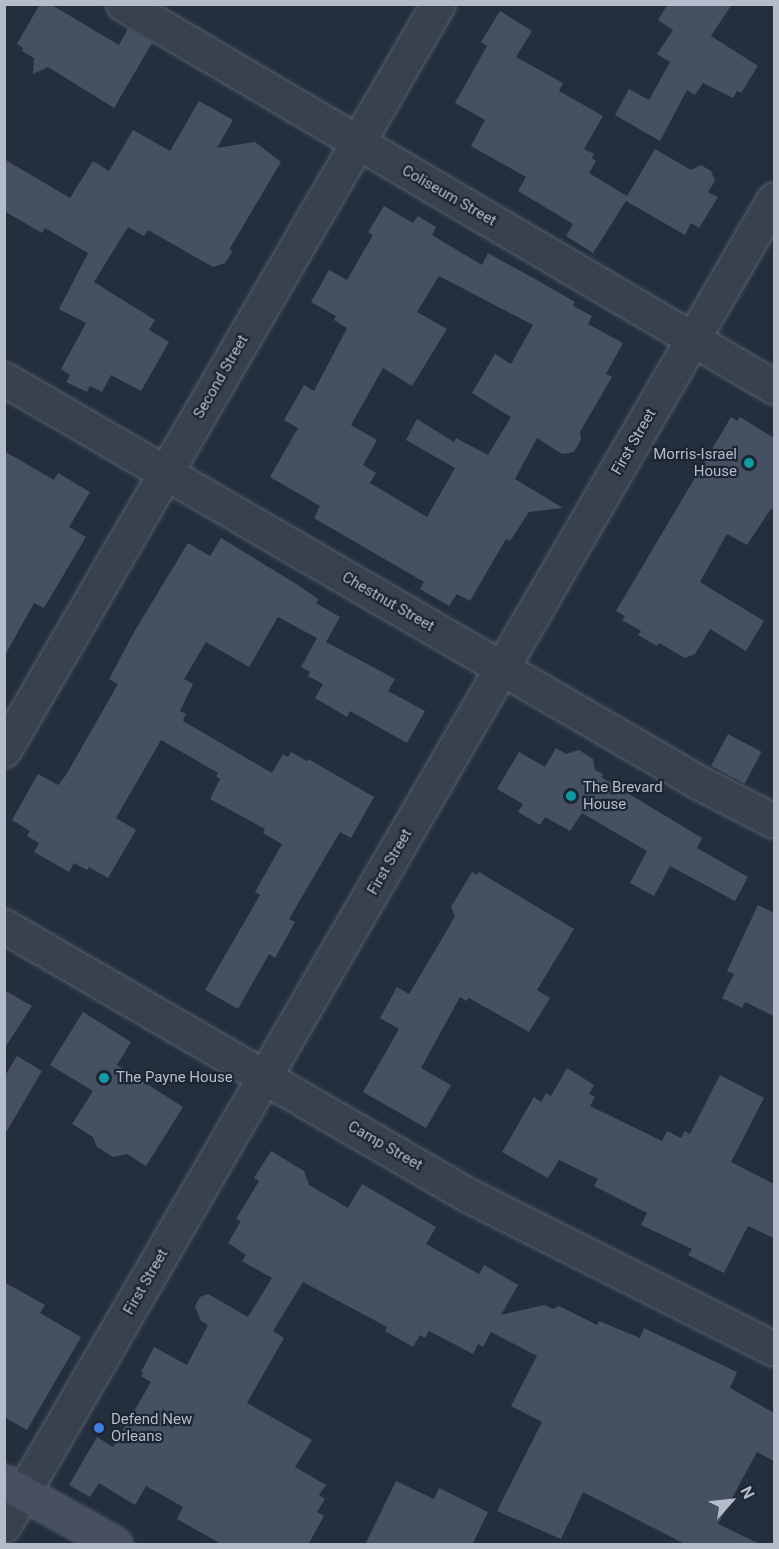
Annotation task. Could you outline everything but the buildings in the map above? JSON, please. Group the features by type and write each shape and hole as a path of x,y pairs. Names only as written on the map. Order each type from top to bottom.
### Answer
{"street":[{"name":"Coliseum Street","path":"123,4 774,387"},
{"name":"Second Street","path":"4,750 438,4"},
{"name":"First Street","path":"4,1525 14,1488 265,1077 774,199"},
{"name":"Chestnut Street","path":"4,379 698,782 774,821"},
{"name":"Camp Street","path":"4,926 466,1194 774,1349"},
{"path":"14,1488 115,1545"}],"place":[{"name":"Morris-Israel House","path":"749,463"},
{"name":"The Brevard House","path":"571,796"},
{"name":"The Payne House","path":"104,1078"},
{"name":"Defend New Orleans","path":"99,1428"}]}
